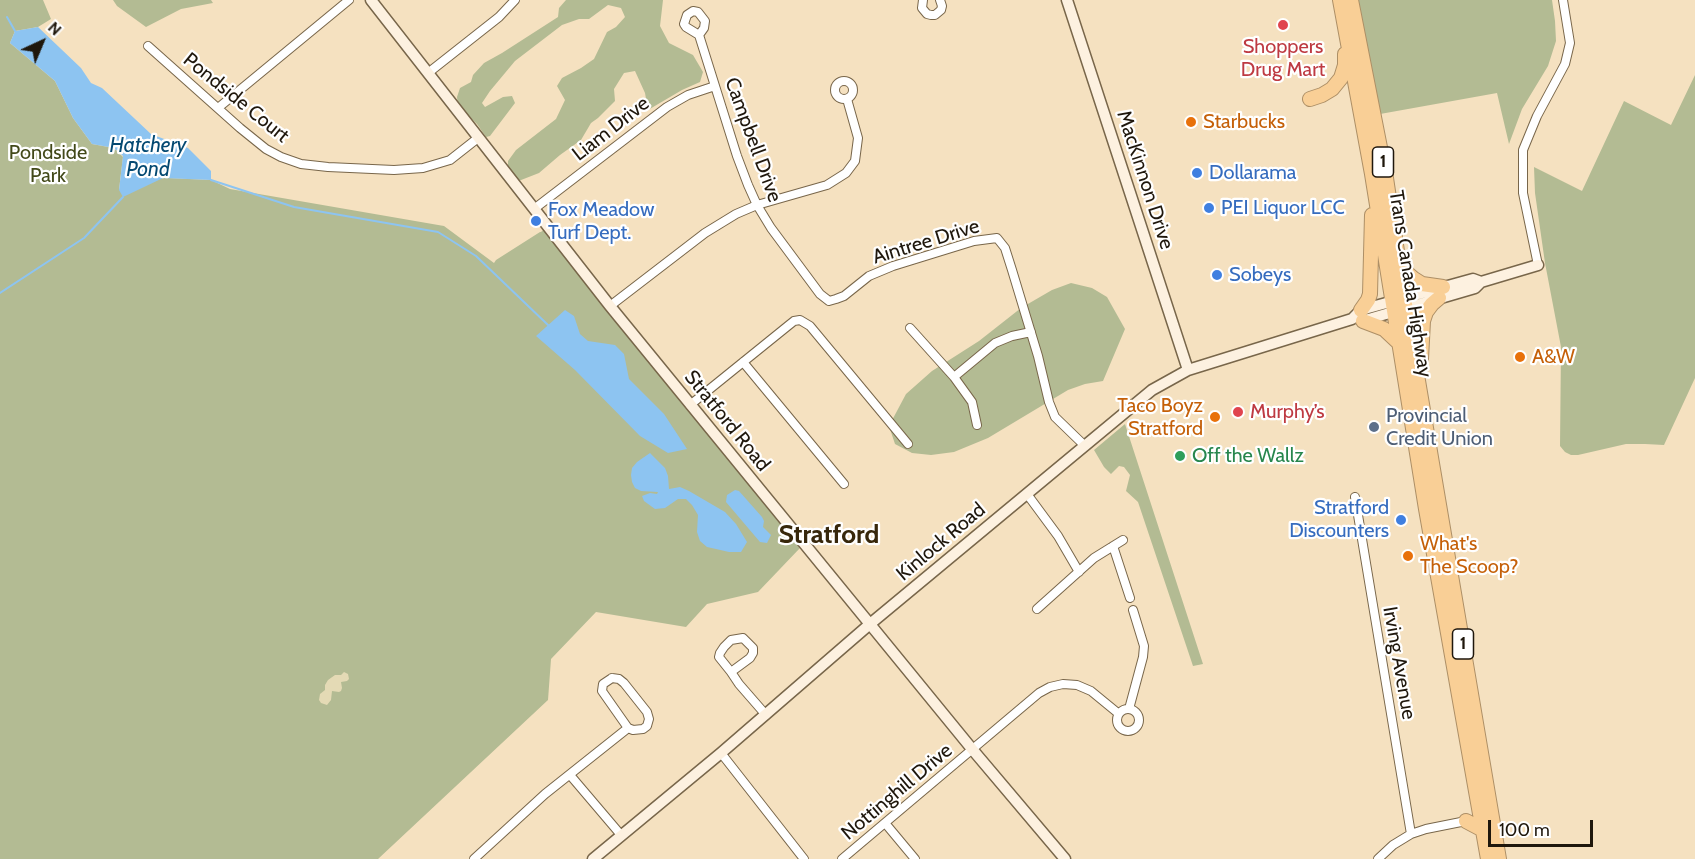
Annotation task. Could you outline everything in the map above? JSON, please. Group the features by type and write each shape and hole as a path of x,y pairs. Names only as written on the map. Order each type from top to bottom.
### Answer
{"highway":[{"name":"Trans Canada Highway","path":"1340,0 1372,174 1419,382 1499,859"},
{"name":"Trans Canada Highway","path":"1351,0 1386,178 1397,251 1400,344 1430,532 1488,859"},
{"path":"1310,99 1332,89 1341,78 1345,65 1346,30"},
{"path":"1372,174 1370,294 1359,317 1384,329 1400,344"},
{"path":"1397,251 1407,273 1422,284 1441,292 1426,312 1423,321 1419,382"},
{"path":"1479,807 1466,821 1483,830"}],"street":[{"path":"218,108 349,0"},
{"name":"Stratford Road","path":"371,0 610,306 972,749 1065,859"},
{"path":"428,73 499,17 515,0"},
{"path":"923,0 922,8 931,15 941,10 940,0"},
{"name":"MacKinnon Drive","path":"1067,0 1188,370"},
{"path":"1538,265 1523,193 1523,150 1537,116 1565,64 1570,43 1563,0"},
{"name":"Campbell Drive","path":"699,35 737,156 757,205 771,228 820,294 829,301 836,299"},
{"name":"Pondside Court","path":"148,46 266,149 301,164 394,170 423,168 450,160 478,138"},
{"name":"Liam Drive","path":"534,209 667,107 688,95 715,86"},
{"path":"610,306 705,232 736,214 757,205 826,185 846,173 855,161 858,138 847,99"},
{"name":"Aintree Drive","path":"836,299 844,296 869,276 894,266 974,241 997,238 1005,248 1031,332"},
{"name":"Kinlock Road","path":"593,859 721,753 870,624 1152,390 1188,370 1441,292 1475,288 1481,282 1538,265"},
{"path":"690,405 789,325 800,320 818,335 908,444"},
{"path":"910,328 954,377 972,402 977,425"},
{"path":"954,377 995,343 1031,332 1055,417 1085,446"},
{"path":"742,362 844,484"},
{"path":"1026,494 1058,536 1079,572"},
{"name":"Irving Avenue","path":"1355,497 1411,834"},
{"path":"1036,609 1094,558 1124,540"},
{"path":"1113,546 1130,598"},
{"path":"1129,709 1144,646 1133,610"},
{"path":"730,672 750,658 753,653 753,648 743,638 731,640 719,657 730,672 766,714"},
{"path":"612,678 624,683 647,712 649,719 647,726 643,729 628,728 602,691 603,684 612,678"},
{"name":"Nottinghill Drive","path":"842,859 1039,693 1056,685 1077,685 1090,691 1119,714"},
{"path":"1129,709 1136,712 1139,719 1137,726 1131,731 1125,731 1119,727 1117,720 1119,714 1129,709"},
{"path":"474,859 545,795 628,728"},
{"path":"721,753 804,859"},
{"path":"570,775 621,835"},
{"path":"1378,859 1393,845 1411,834 1466,821"},
{"path":"885,823 915,859"}],"green space":[{"name":"Pondside Park","path":"0,0 43,0 51,19 38,27 15,31 10,43 55,81 73,118 92,144 114,148 123,157 119,190 143,174 211,180 230,189 444,226 494,263 547,226 656,370 800,548 758,592 707,604 686,627 596,612 551,659 548,700 378,859 0,859"},
{"path":"113,0 211,0 213,3 181,9 146,27 117,6"},
{"path":"566,0 663,0 660,26 669,43 693,55 703,72 700,82 648,110 645,93 635,71 624,73 614,89 615,101 591,123 581,140 539,173 516,182 508,171 508,161 516,150 556,119 565,100 557,86 562,78 594,59 607,32 616,27 625,17 621,8 608,5 589,19 579,19 562,25 515,61 482,103 485,107 503,97 512,96 515,103 490,136 486,137 477,124 458,106 457,97 460,88 471,82 473,75 484,63 558,17 559,8"},
{"path":"1350,0 1552,0 1556,41 1548,66 1522,109 1509,144 1497,93 1369,116"},
{"path":"1695,75 1695,378 1664,445 1626,444 1571,455 1560,446 1561,347 1545,263 1535,193 1534,167 1582,191 1624,101 1671,125"},
{"path":"1071,283 1092,288 1107,297 1125,329 1103,381 1068,390 988,438 954,452 931,455 912,453 895,444 889,426 906,394 932,371 979,341 1021,308 1052,290"},
{"path":"1125,424 1203,664 1193,666 1138,502 1126,491 1130,475 1124,467 1119,466 1111,474 1094,450"}],"sand":[{"path":"344,672 348,674 349,679 341,682 341,691 332,691 331,700 327,705 321,703 320,694 325,690 328,680"}],"water":[{"name":"Hatchery Pond","path":"38,27 81,68 91,83 102,88 151,134 188,148 211,171 211,180 163,178 123,197 119,190 123,156 114,148 92,144 73,118 55,81 10,43 15,31"},
{"path":"565,310 574,316 580,334 588,341 615,345 624,354 629,379 664,414 687,449 668,453 640,436 575,370 536,336"},
{"path":"650,453 665,468 669,489 680,487 725,512 747,542 741,552 707,547 700,541 697,532 698,515 686,499 678,499 665,508 655,509 644,501 642,496 658,492 641,491 635,488 631,475 632,468 637,462"},
{"path":"735,490 739,491 762,517 763,527 771,535 767,543 760,542 726,502 727,495"}],"waterway":[{"path":"7,17 15,31"},
{"path":"211,180 294,207 438,232 476,256 548,325"},
{"path":"0,293 84,238 123,197"}],"place":[{"name":"Shoppers Drug Mart","path":"1283,25"},
{"name":"Starbucks","path":"1191,122"},
{"name":"Dollarama","path":"1197,173"},
{"name":"PEI Liquor LCC","path":"1209,208"},
{"name":"Fox Meadow Turf Dept.","path":"536,221"},
{"name":"Sobeys","path":"1217,275"},
{"name":"A&W","path":"1520,357"},
{"name":"Murphy’s","path":"1238,412"},
{"name":"Taco Boyz Stratford","path":"1215,417"},
{"name":"Provincial Credit Union","path":"1374,427"},
{"name":"Off the Wallz","path":"1180,456"},
{"name":"Stratford Discounters","path":"1401,520"},
{"name":"What's The Scoop?","path":"1408,556"}],"district":[{"name":"Stratford","path":"829,535"}]}
